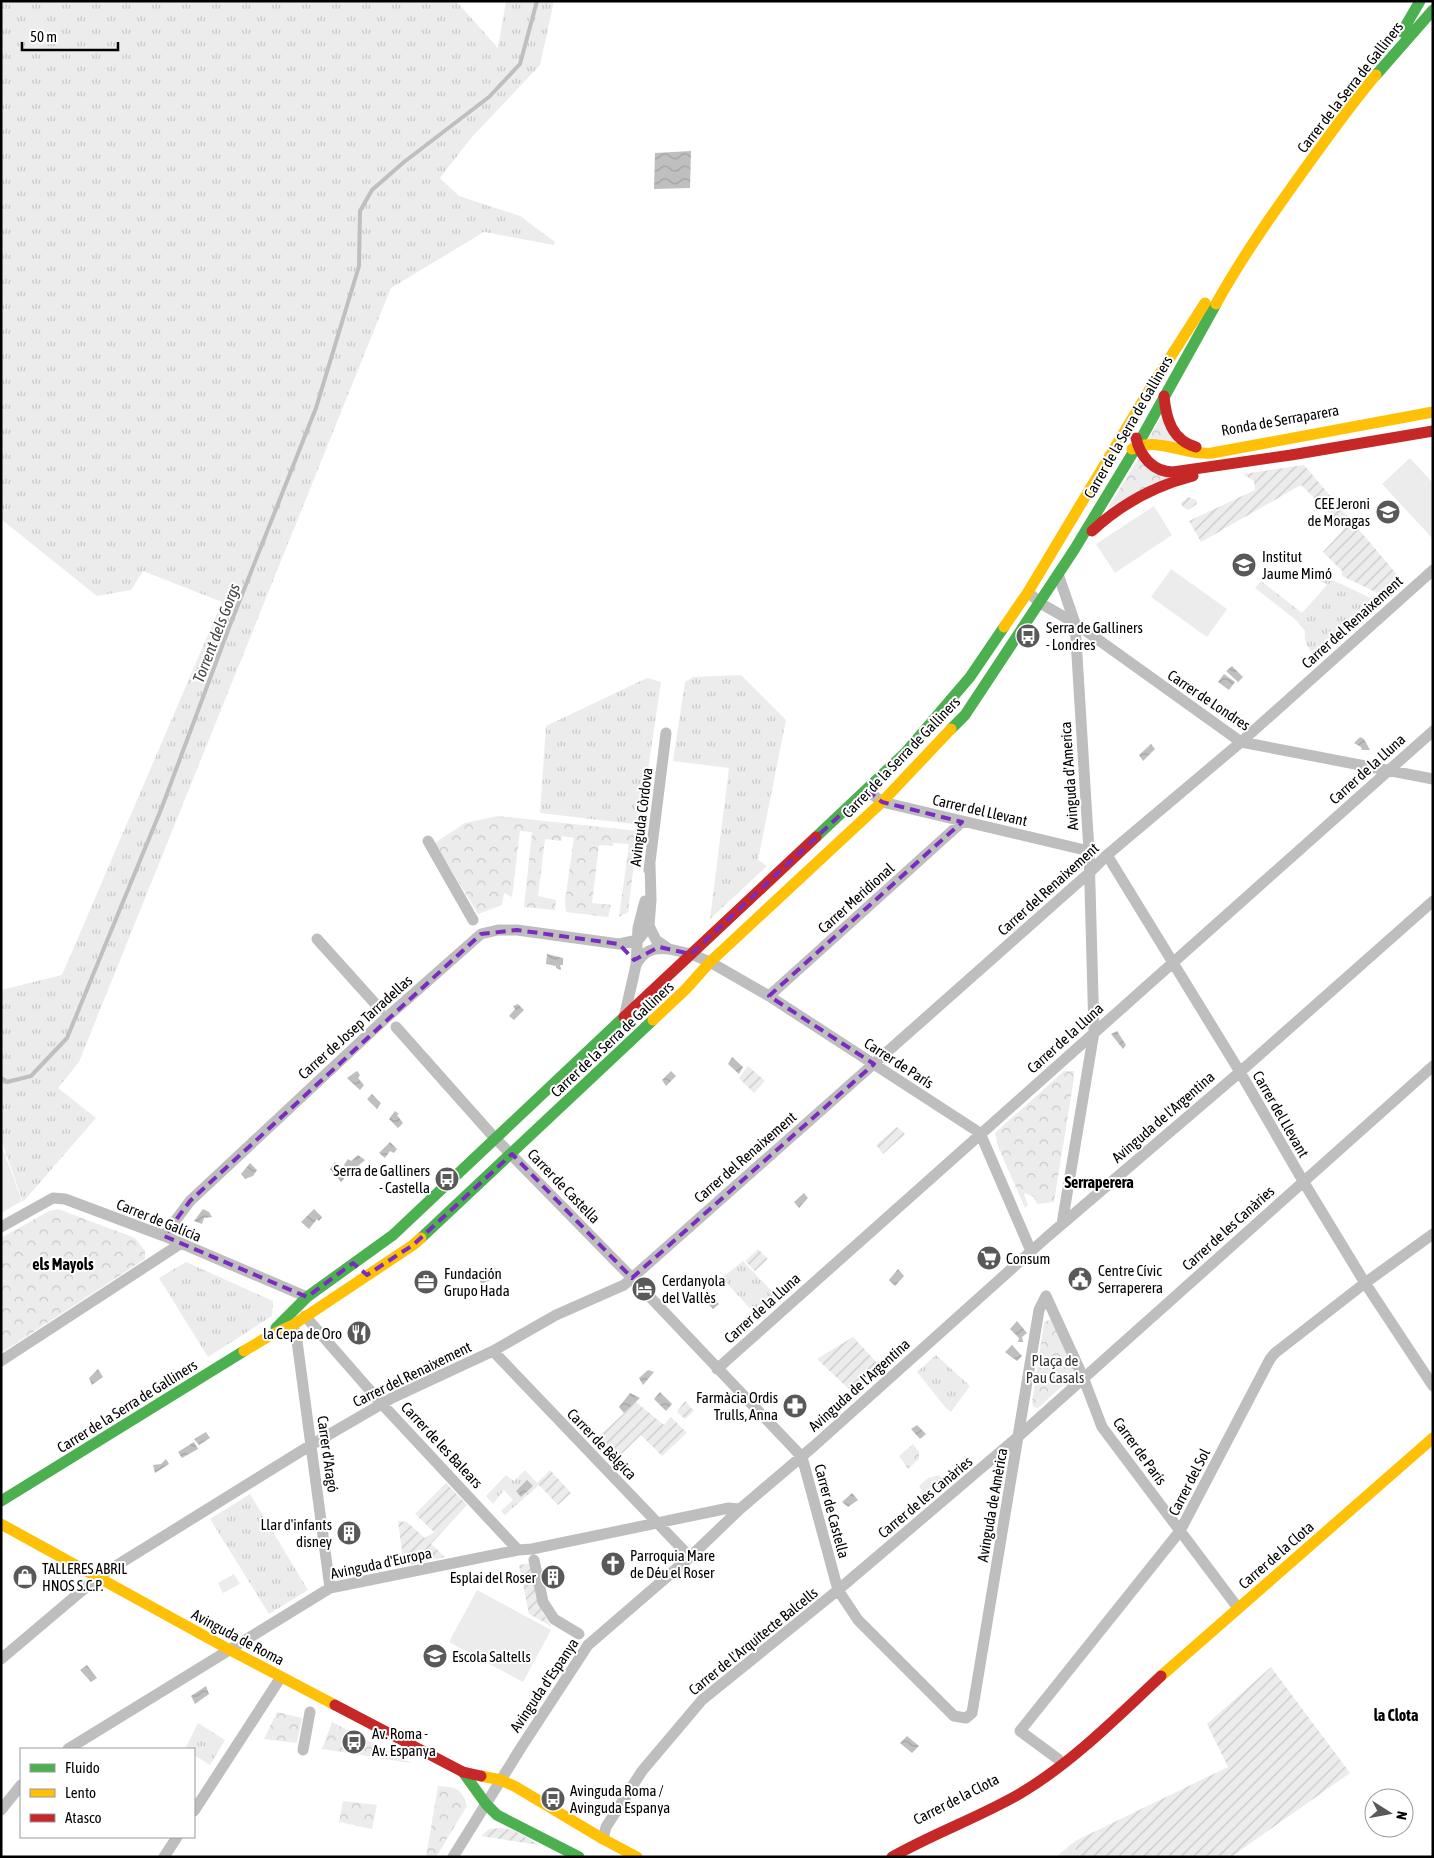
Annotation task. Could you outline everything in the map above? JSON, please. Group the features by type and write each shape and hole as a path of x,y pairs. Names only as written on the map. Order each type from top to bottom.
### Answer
{"street":[{"name":"Carrer de la Serra de Galliners","path":"269,1336 307,1297 393,1235 494,1137 623,1020 905,753 970,677 1028,592 1145,398 1263,216 1333,120 1400,36 1420,1"},
{"name":"Carrer de la Serra de Galliners","path":"1,1501 269,1336 293,1325 413,1245 512,1154 686,989 710,962 882,802 965,715 1074,550 1137,446 1232,275 1267,221 1370,82 1433,10"},
{"name":"Ronda de Serraparera","path":"1164,396 1169,425 1182,442 1205,448 1433,411"},
{"path":"1145,398 1144,412 1136,435 1137,446 1152,465 1166,472 1341,447 1433,431"},
{"name":"Ronda de Serraparera","path":"1137,446 1147,444 1161,445 1195,453 1214,453 1433,411"},
{"path":"1075,512 1086,506 1122,456 1137,446"},
{"path":"1074,550 1116,509 1144,492 1185,477 1332,452 1341,447"},
{"name":"Carrer del Renaixement","path":"1,1659 98,1577 311,1445 381,1403 493,1352 556,1315 624,1285 1107,855 1241,742 1433,570"},
{"path":"1058,574 1074,623"},
{"name":"Carrer de Londres","path":"1028,592 1040,603 1074,623 1241,742 1433,779"},
{"name":"Avinguda d'America","path":"1062,1224 1094,1032 1089,851 1074,623"},
{"name":"Carrer de la Lluna","path":"717,1369 1433,731"},
{"name":"Avinguda Còrdova","path":"623,1020 636,965 638,928 644,905 650,864 666,733"},
{"name":"Carrer del Llevant","path":"868,790 882,802 1089,851"},
{"name":"Carrer Meridional","path":"769,996 962,822"},
{"path":"428,841 473,920"},
{"name":"Carrer del Llevant","path":"1107,855 1240,1072 1364,1283 1433,1386"},
{"path":"650,864 651,900 649,926 656,940 669,949"},
{"name":"Avinguda de l'Argentina","path":"802,1457 1031,1251 1240,1072 1433,901"},
{"path":"619,944 638,940 649,926"},
{"name":"Carrer de Josep Tarradellas","path":"164,1236 190,1201 387,1017 481,934 498,930 517,930 619,944"},
{"path":"318,939 380,1009"},
{"path":"619,944 629,951 636,965"},
{"path":"636,965 641,955 648,950 658,948 669,949"},
{"name":"Carrer de París","path":"669,949 691,954 710,962 769,996 980,1133"},
{"name":"Carrer de Castella","path":"396,1026 494,1137 632,1278 802,1457 838,1590 858,1620 954,1716 966,1718"},
{"name":"Carrer de les Canàries","path":"838,1590 1018,1430 1083,1377 1433,1066"},
{"path":"980,1133 1031,1251"},
{"name":"Carrer de Galícia","path":"1,1227 53,1198 65,1199 164,1236 307,1297"},
{"name":"Carrer del Sol","path":"1058,1759 1020,1731 1180,1531 1270,1359 1275,1353 1364,1283 1433,1234"},
{"path":"1,1361 180,1244"},
{"path":"356,1260 355,1265 358,1271 367,1275"},
{"name":"Carrer de París","path":"1046,1296 1083,1377 1102,1427 1238,1608"},
{"name":"Avinguda de Amèrica","path":"966,1718 972,1713 1039,1310 1046,1296"},
{"path":"305,1316 304,1312 311,1302 307,1297"},
{"name":"Carrer de les Balears","path":"305,1316 381,1403 518,1550"},
{"name":"Carrer d'Aragó","path":"293,1325 298,1341 330,1588"},
{"name":"Carrer de Bèlgica","path":"493,1352 690,1557"},
{"name":"Carrer de la Clota","path":"892,1857 981,1815 1038,1782 1100,1734 1140,1694 1433,1438"},
{"name":"Avinguda d'Espanya","path":"453,1857 588,1645 690,1557 740,1509 802,1457"},
{"name":"Avinguda d'Europa","path":"70,1748 330,1588 518,1550 532,1549 655,1522 730,1508 740,1509"},
{"name":"Avinguda de Roma","path":"1,1524 281,1677 463,1772 501,1780 525,1792 637,1857"},
{"path":"534,1560 543,1602 554,1619 579,1634"},
{"name":"Carrer de l'Arquitecte Balcells","path":"603,1839 606,1827 642,1771 702,1700 838,1590"},
{"path":"195,1809 281,1677"},
{"name":"Carrer de la Clota","path":"880,1857 908,1840 994,1799 1058,1759 1140,1694"},
{"path":"303,1750 310,1712"},
{"name":"Avinguda de Roma","path":"463,1772 486,1804 497,1815 579,1857"},
{"path":"1,1810 20,1786"},
{"path":"164,1857 176,1838"}],"highlighted area":[{"path":"867,790 882,802 962,822 769,996 874,1064 632,1278 512,1154 413,1245 367,1275 353,1263 307,1297 164,1236 190,1201 481,934 517,930 619,944 634,960 659,947 691,954"}],"green space":[{"path":"1,1 456,1 498,48 506,1 554,1 540,65 471,138 440,178 459,196 520,216 555,242 554,245 484,232 391,288 79,1062 58,1088 96,1118 23,1202 1,1140 1,990 62,975 222,602 143,571 131,590 97,596 1,519"},
{"path":"1162,416 1176,444 1148,439"},
{"path":"1139,458 1169,477 1108,508"},
{"path":"1410,458 1433,483 1433,539 1382,484"},
{"path":"1304,465 1405,584 1388,598 1342,576 1342,571 1323,552 1345,528 1301,485 1201,542 1189,521 1255,490 1254,481 1243,474"},
{"path":"1188,497 1196,500 1197,504 1188,510 1181,503"},
{"path":"1154,506 1172,535 1115,573 1096,544"},
{"path":"1303,566 1379,602 1380,605 1318,659 1312,653 1305,640 1305,631 1296,620 1255,588 1261,581 1302,613 1327,585"},
{"path":"1171,569 1227,609 1207,637 1151,597"},
{"path":"741,675 786,720 758,860 767,866 710,919 729,768 673,761 685,682 693,677"},
{"path":"647,678 661,682 642,825 540,813 546,726"},
{"path":"498,816 638,831 628,912 619,917 629,844 613,843 613,846 599,845 592,903 611,905 608,917 566,912 565,901 574,838 562,836 561,841 545,839 538,896 556,900 555,910 524,907 532,832 520,831 512,897 504,893 502,905 478,914 435,843 465,823"},
{"path":"748,1066 765,1081 754,1093 739,1078"},
{"path":"1064,1071 1074,1071 1074,1078 1054,1202 1037,1204 1034,1197 1025,1193 1028,1205 1025,1208 999,1149 995,1133"},
{"path":"897,1127 905,1134 883,1154 876,1145"},
{"path":"1,1144 22,1201 1,1213"},
{"path":"58,1209 135,1238 145,1251 145,1259 1,1353 1,1238 49,1211"},
{"path":"758,1249 768,1259 755,1271 745,1261"},
{"path":"743,1261 780,1300 758,1317 722,1278"},
{"path":"186,1262 273,1301 272,1316 208,1357 159,1278"},
{"name":"Plaça de Pau Casals","path":"1051,1319 1074,1369 1073,1376 1038,1408 1033,1407 1032,1403 1044,1323"},
{"path":"853,1337 879,1365 851,1391 817,1359"},
{"path":"936,1355 970,1386 951,1412 917,1372"},
{"path":"685,1401 694,1411 685,1419 677,1412"},
{"path":"636,1402 664,1425 671,1417 687,1433 662,1456 641,1435 612,1463 592,1443"},
{"path":"913,1444 919,1452 919,1459 908,1469 899,1456"},
{"path":"525,1470 539,1485 505,1515 501,1511 513,1500 504,1490 493,1504 486,1496 506,1475 514,1481"},
{"path":"550,1470 571,1493 558,1505 537,1483"},
{"path":"939,1475 946,1483 928,1499 919,1486 928,1478"},
{"path":"446,1483 467,1505 431,1544 445,1557 404,1566 398,1521 407,1522 425,1538 434,1532 415,1514"},
{"path":"250,1494 308,1590 269,1614 210,1519"},
{"path":"533,1563 542,1612 551,1626 529,1614 519,1565"},
{"path":"234,1574 240,1584 223,1593 218,1583"},
{"path":"477,1590 551,1630 523,1682 449,1642"},
{"path":"1271,1667 1350,1773 1231,1857 1076,1857 1075,1841 1228,1767 1207,1724"},
{"path":"277,1712 302,1718 297,1743 264,1739"},
{"path":"332,1722 411,1763 322,1749"},
{"path":"198,1723 225,1740 210,1765 195,1756 195,1748 186,1748"},
{"path":"438,1786 454,1788 460,1792 467,1806 436,1857 426,1857"},
{"path":"343,1801 377,1805 372,1829 339,1822"},
{"path":"489,1829 513,1830 539,1845 481,1836"},
{"path":"1075,1841 1076,1857 1056,1857"}],"water":[{"path":"691,151 690,188 654,189 655,153"},
{"path":"1232,666 1243,677 1238,682 1226,671"},
{"path":"1224,674 1235,682 1229,690 1218,682"},
{"path":"1360,737 1364,739 1370,750 1362,750 1361,747 1354,743"},
{"path":"1151,744 1155,749 1143,761 1139,755"},
{"path":"547,954 563,958 563,965 560,965 561,970 556,968 556,966 546,964"},
{"path":"518,1004 524,1010 514,1020 509,1016 515,1009 513,1006"},
{"path":"1117,1031 1126,1045 1123,1049 1111,1034"},
{"path":"732,1057 743,1067 739,1074 728,1064"},
{"path":"357,1071 360,1075 358,1078 364,1085 360,1090 347,1078"},
{"path":"671,1071 676,1076 666,1086 662,1080"},
{"path":"372,1094 381,1103 377,1109 367,1099"},
{"path":"395,1111 399,1114 397,1115 403,1123 398,1128 389,1119"},
{"path":"390,1142 397,1149 394,1153 390,1151 385,1158 379,1153"},
{"path":"358,1155 365,1160 352,1171 344,1165 348,1159 351,1161"},
{"path":"335,1162 347,1175 341,1182 330,1169"},
{"path":"250,1163 257,1170 253,1176 245,1179 241,1174"},
{"path":"804,1193 808,1198 799,1208 794,1202"},
{"path":"203,1209 209,1212 212,1217 204,1218 202,1224 194,1221"},
{"path":"314,1209 322,1217 319,1221 317,1219 309,1229 301,1222"},
{"path":"496,1268 500,1276 481,1284 479,1276"},
{"path":"898,1269 904,1276 895,1286 889,1280"},
{"path":"708,1292 719,1304 713,1309 702,1297"},
{"path":"1017,1321 1027,1333 1022,1337 1023,1342 1018,1342 1019,1338 1010,1329"},
{"path":"1012,1345 1022,1356 1017,1361 1005,1352"},
{"path":"98,1369 103,1377 92,1385 89,1378"},
{"path":"648,1370 654,1372 643,1385 639,1378"},
{"path":"660,1392 672,1404 666,1411 654,1399"},
{"path":"630,1393 640,1398 624,1413 619,1407"},
{"path":"917,1425 926,1434 920,1439 911,1429"},
{"path":"206,1432 210,1438 199,1445 194,1439"},
{"path":"194,1442 198,1449 182,1458 178,1452"},
{"path":"166,1459 169,1464 155,1473 153,1465 161,1464"},
{"path":"527,1480 533,1486 521,1497 516,1491"},
{"path":"852,1493 858,1500 848,1507 842,1502"},
{"path":"87,1665 97,1678 91,1682 80,1670"},
{"path":"206,1686 209,1694 195,1704 191,1696"},
{"path":"907,1736 919,1746 912,1753 900,1743"}],"waterway":[{"name":"Torrent dels Gorgs","path":"1,1078 7,1082 31,1076 67,1038 162,807 230,625 316,408 359,266 360,211 372,190 404,162 489,97 520,64 537,1"}],"traffic: fast":[{"path":"1402,32 1420,1"},
{"path":"1376,75 1433,10"},
{"path":"951,729 965,715 1074,550 1137,446 1216,304"},
{"path":"816,837 905,753 970,677 1004,627"},
{"path":"276,1328 307,1297 393,1235 624,1017"},
{"path":"421,1238 653,1020"},
{"path":"1,1501 244,1351"},
{"path":"463,1772 486,1804 497,1815 579,1857"}],"traffic: slow":[{"path":"1216,304 1272,215 1358,96 1376,75"},
{"path":"1004,627 1028,592 1150,389 1205,303"},
{"path":"1132,449 1142,446 1162,445 1191,452 1212,453 1433,412"},
{"path":"653,1020 686,989 710,962 882,802 951,729"},
{"path":"244,1351 269,1336 293,1325 421,1238"},
{"path":"1161,1676 1433,1438"},
{"path":"1,1524 230,1650 335,1705"},
{"path":"481,1776 501,1780 516,1787 637,1857"}],"traffic: jam":[{"path":"1164,396 1166,413 1176,434 1188,444 1196,447"},
{"path":"1136,438 1148,462 1159,469 1173,472 1291,455 1433,431"},
{"path":"1092,531 1115,512 1139,497 1152,490 1193,476"},
{"path":"624,1017 816,837"},
{"path":"892,1857 1005,1802 1040,1781 1077,1753 1161,1676"},
{"path":"335,1705 463,1772 481,1776"}],"place":[{"name":"CEE Jeroni de Moragas","path":"1388,512"},
{"name":"Institut Jaume Mimó","path":"1244,565"},
{"name":"Serra de Galliners - Londres","path":"1028,636"},
{"name":"Serra de Galliners - Castella","path":"447,1179"},
{"name":"Consum","path":"989,1258"},
{"name":"Centre Cívic Serraperera","path":"1080,1279"},
{"name":"Fundación Grupo Hada","path":"426,1282"},
{"name":"Cerdanyola del Vallès","path":"644,1289"},
{"name":"la Cepa de Oro","path":"359,1333"},
{"name":"Farmàcia Ordis Trulls, Anna","path":"795,1406"},
{"name":"Llar d'infants disney","path":"349,1533"},
{"name":"Parroquia Mare de Déu el Roser","path":"613,1564"},
{"name":"TALLERES ABRIL HNOS S.C.P.","path":"25,1577"},
{"name":"Esplai del Roser","path":"553,1577"},
{"name":"Escola Saltells","path":"435,1656"},
{"name":"Av. Roma - Av. Espanya","path":"354,1742"},
{"name":"Avinguda Roma / Avinguda Espanya","path":"553,1799"}],"district":[{"name":"Serraperera","path":"1099,1182"},
{"name":"els Mayols","path":"63,1264"},
{"name":"la Clota","path":"1396,1715"}]}
